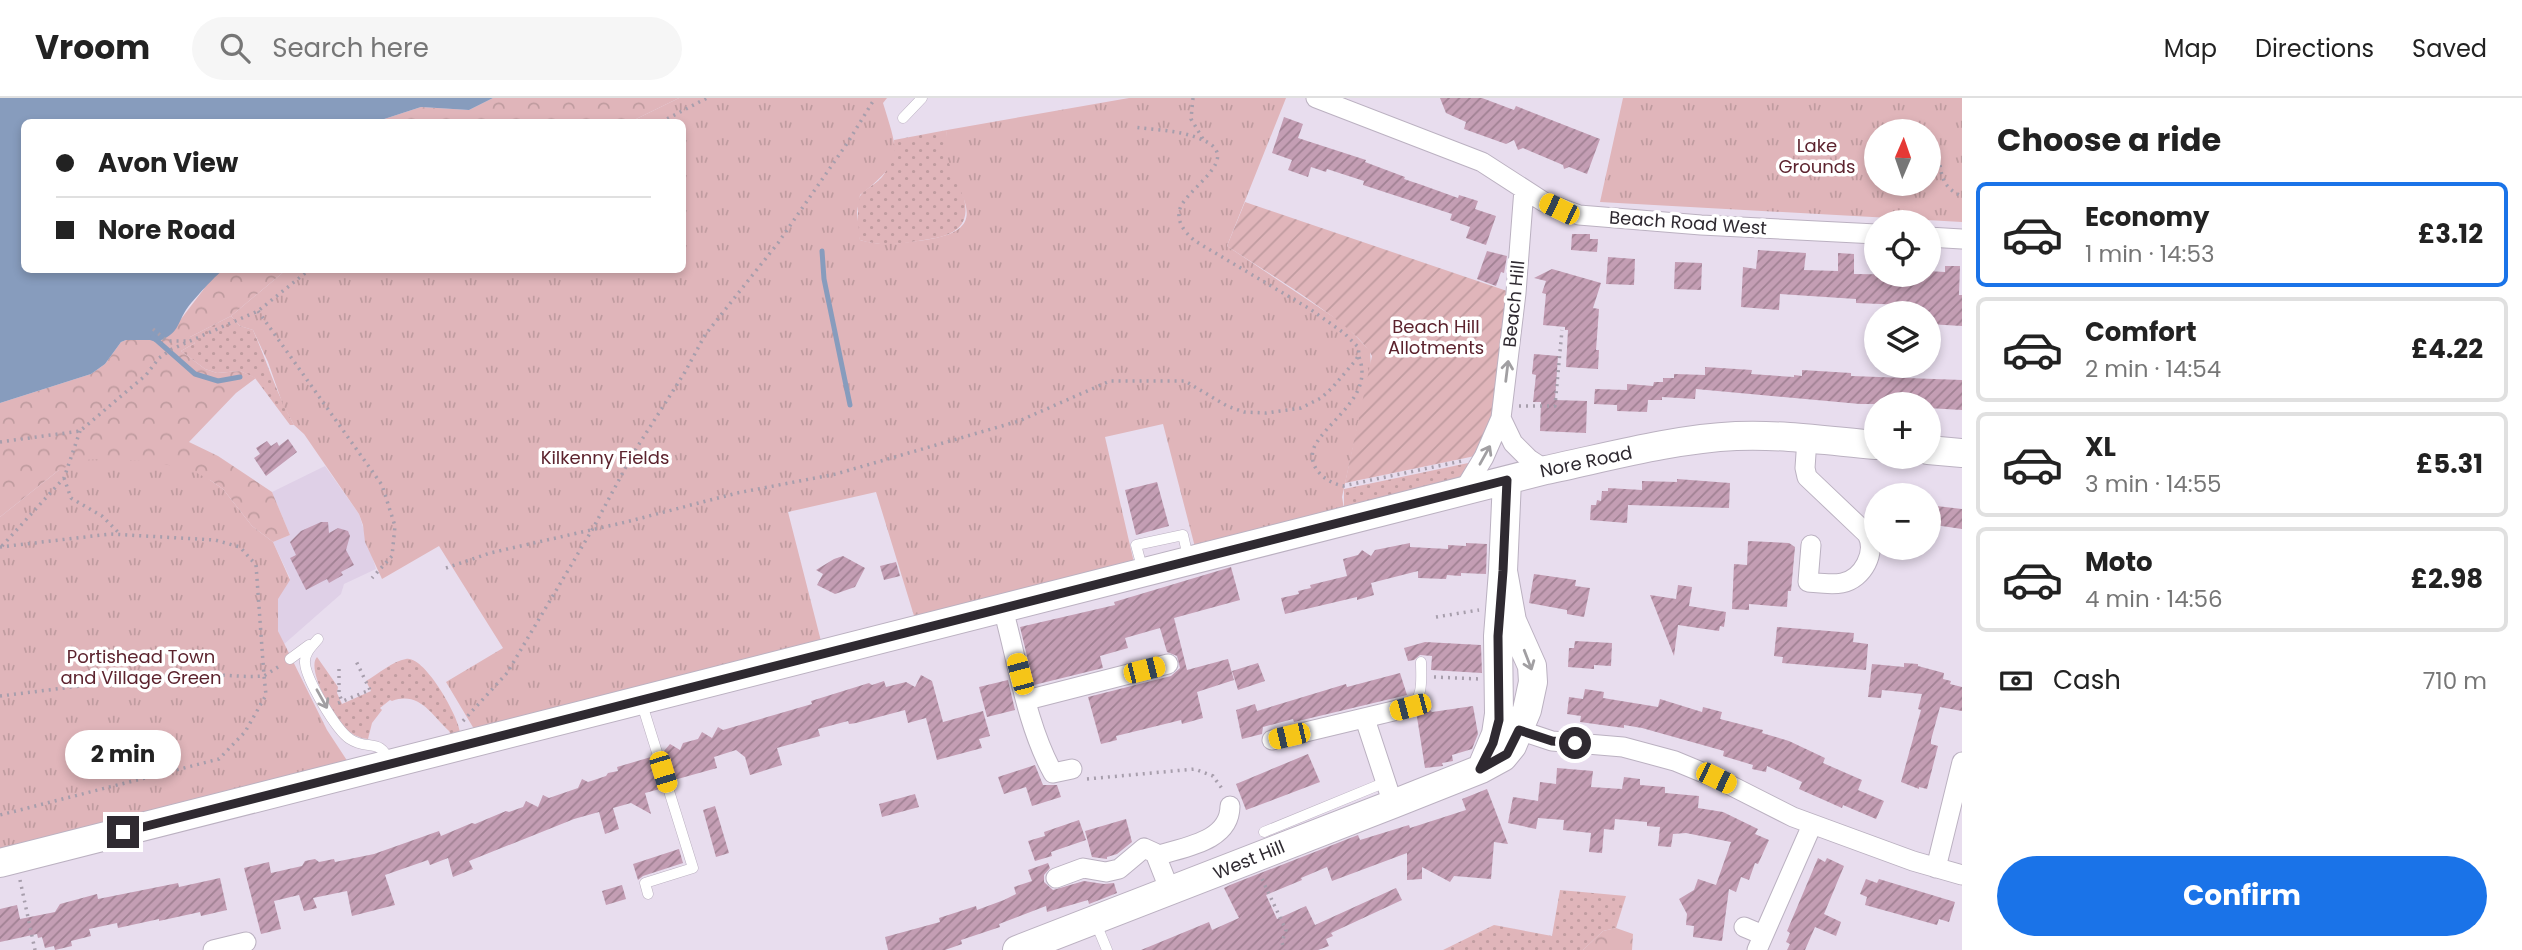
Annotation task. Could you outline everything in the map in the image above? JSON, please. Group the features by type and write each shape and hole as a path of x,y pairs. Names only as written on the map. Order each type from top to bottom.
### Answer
{"street":[{"name":"Beach Road West","path":"1316,98 1482,162 1559,209 1599,218 1864,233"},
{"name":"Beach Hill","path":"1464,490 1484,457 1502,412 1515,303 1524,189"},
{"path":"1941,238 1962,239"},
{"path":"1502,412 1513,443 1529,459 1546,470"},
{"name":"Nore Road","path":"9,868 390,764 1546,470 1719,437 1750,436 1864,444"},
{"path":"1807,439 1806,474 1869,536 1869,558 1859,573 1848,582 1808,582 1811,545"},
{"path":"1941,451 1962,453"},
{"name":"West Hill","path":"1480,769 1493,743 1499,720 1499,608 1507,480"},
{"name":"West Hill","path":"1017,950 1253,858 1390,793 1480,769 1507,754 1530,701 1533,673 1512,621 1503,571"},
{"path":"1003,609 1042,750 1053,774 1072,769"},
{"path":"1027,700 1168,664"},
{"path":"1283,734 1365,719 1410,707"},
{"path":"1365,719 1390,793"},
{"path":"1519,730 1552,741 1623,747 1657,755 1708,774 1812,825 1962,876"},
{"path":"1936,868 1957,759"},
{"path":"1156,856 1217,834 1229,819 1230,806"},
{"path":"1744,927 1760,943 1812,825"},
{"path":"1056,878 1080,869 1106,872 1119,869 1144,848 1156,856 1170,891"},
{"path":"213,950 246,942"}],"lane":[{"path":"903,118 922,98"},
{"path":"290,659 319,638 308,651 305,663 310,679 346,736 358,743 380,747 385,751 390,764"},
{"path":"1410,707 1419,696 1421,662"},
{"path":"641,701 693,868 645,883 648,894"},
{"path":"1264,832 1390,793"},
{"path":"1095,920 1107,950"}],"path":[{"path":"667,119 707,98"},
{"path":"463,720 507,673 592,530 634,452 705,335 778,243 875,98"},
{"path":"1193,98 1191,119 1214,150 1217,161 1211,172 1181,206 1179,215 1183,228 1195,241 1310,309 1344,333 1358,348 1361,374 1356,394 1350,405 1317,442 1312,453 1313,463 1323,477 1339,485 1348,485 1484,457"},
{"path":"1133,127 1204,140"},
{"path":"1941,170 1949,190 1962,196"},
{"path":"0,547 64,478 80,431 146,375 159,358 172,349 258,311 305,273"},
{"path":"258,311 382,485 395,526 392,556 372,578"},
{"path":"153,329 167,341 189,341"},
{"path":"1502,412 1555,406 1562,330"},
{"path":"446,568 490,553 737,493 836,474 1019,421 1110,381 1185,381 1227,406 1244,412 1266,413 1301,408 1326,393 1358,356"},
{"path":"0,442 80,431"},
{"path":"64,478 71,498 102,516 120,535"},
{"path":"0,547 120,535 215,540 240,547 256,565 266,695 245,732 219,760 0,815"},
{"path":"1436,617 1499,608"},
{"path":"0,696 137,678 214,674 247,678 264,676 290,659"},
{"path":"339,669 339,694 342,703 370,690 356,660"},
{"path":"1421,676 1480,680"},
{"path":"1072,769 1076,780 1204,770 1218,780 1230,806"},
{"path":"1253,858 1286,930 1282,942 1284,950"},
{"path":"9,868 35,950"}],"shaded area":[{"path":"325,466 359,514 376,569 344,584 341,594 283,645 277,628 277,604 278,597 290,578 273,542 290,535 272,492"}],"green space":[{"path":"493,98 679,98 636,119 384,119 421,107 469,110"},
{"name":"Kilkenny Fields","path":"679,98 887,98 883,103 892,134 894,155 884,173 860,195 857,212 860,240 884,244 947,235 960,228 966,218 963,195 946,152 947,130 1129,98 1286,98 1227,246 1344,324 1370,351 1371,366 1342,497 1344,509 1196,551 1163,424 1105,437 1135,567 915,619 876,492 788,512 822,645 477,734 446,682 503,648 439,546 382,579 365,542 359,514 304,434 294,425 283,405 253,330 240,326 231,316 282,273 686,273 686,119 636,119"},
{"name":"Lake Grounds","path":"1623,98 1962,98 1962,222 1941,221 1941,210 1864,210 1864,217 1600,202"},
{"path":"947,130 948,146 964,196 966,211 962,223 951,233 913,242 887,244 860,240 858,200 862,193 885,174 894,140"},
{"name":"Beach Hill Allotments","path":"1245,202 1507,291 1495,407 1475,456 1345,483 1372,356 1348,329 1329,314 1227,246"},
{"path":"219,273 282,273 231,316 190,337 195,343 181,351 205,369 217,373 240,371 256,378 236,393 189,442 218,456 272,492 290,535 273,542 252,526 223,489 210,480 59,470 0,517 0,403 91,374 105,364 121,342 150,340 181,319"},
{"path":"231,316 240,326 253,330 294,425 290,425 255,378 240,371 217,373 205,369 181,351 195,343 188,338"},
{"name":"Portishead Town and Village Green","path":"83,460 145,461 195,472 223,489 252,526 273,542 290,580 278,599 278,631 327,730 348,762 0,849 0,517 59,470"},
{"path":"1473,462 1460,481 1344,509 1344,489"},
{"path":"317,657 338,687 337,693 342,704 371,691 366,681 386,668 401,660 413,660 422,666 439,688 460,732 451,735 424,706 410,699 401,699 390,700 380,708 382,710 372,723 368,739 355,735 339,721 322,692 315,671"},
{"path":"1560,890 1626,896 1616,928 1603,931 1583,950 1443,950 1494,925 1552,936"},
{"path":"1616,928 1633,934 1632,950 1583,950 1603,931"}],"water":[{"path":"0,98 493,98 469,110 421,107 384,119 21,119 21,273 220,273 188,307 176,328 164,339 156,342 126,340 121,342 105,364 91,374 0,403"}],"building":[{"path":"1440,98 1482,98 1514,110 1516,106 1600,139 1587,174 1569,167 1564,169 1563,165 1523,148 1518,150 1514,140 1506,144 1464,129 1466,122 1446,113"},
{"path":"1284,117 1303,124 1298,138 1366,160 1365,162 1405,177 1404,179 1458,198 1459,195 1478,201 1475,209 1496,216 1486,245 1466,238 1470,227 1450,220 1452,214 1363,185 1364,181 1327,169 1326,172 1311,167 1308,177 1288,170 1292,160 1272,153"},
{"path":"1572,234 1590,234 1590,239 1598,239 1597,252 1571,250"},
{"path":"1758,250 1806,253 1804,270 1838,271 1838,253 1854,254 1854,274 1864,274 1864,287 1941,287 1941,272 1945,272 1945,266 1960,266 1962,326 1941,325 1941,301 1856,303 1856,299 1780,294 1779,310 1741,307 1743,267 1756,269"},
{"path":"1487,251 1507,256 1504,273 1501,272 1496,286 1477,279"},
{"path":"1608,257 1635,259 1634,285 1606,284"},
{"path":"1675,262 1702,263 1701,290 1674,289"},
{"path":"1552,269 1601,283 1593,308 1599,309 1596,350 1599,350 1598,369 1566,367 1568,330 1565,330 1565,327 1543,325 1546,294 1542,293 1546,281 1534,278"},
{"path":"1534,354 1558,356 1555,400 1587,401 1586,433 1540,431 1541,402 1533,402 1536,375 1532,374"},
{"path":"1705,367 1752,370 1751,374 1794,377 1802,376 1802,370 1851,373 1851,376 1864,378 1962,380 1962,410 1941,409 1941,392 1864,392 1864,404 1860,404 1696,389 1695,399 1662,397 1662,400 1648,400 1647,412 1617,411 1617,405 1594,404 1595,389 1627,390 1627,384 1653,386 1654,382 1663,382 1663,378 1674,378 1674,374 1705,375"},
{"path":"288,439 297,452 266,476 254,458 260,454 256,448 267,441 271,446 277,442 279,446"},
{"path":"1677,479 1730,483 1729,508 1628,505 1627,523 1590,520 1591,505 1596,505 1597,500 1601,501 1602,491 1608,491 1608,488 1642,490 1642,481 1677,482"},
{"path":"1157,482 1169,526 1136,535 1125,490"},
{"path":"1941,507 1962,509 1962,529 1941,526"},
{"path":"321,522 328,522 329,533 338,528 348,531 350,536 346,550 354,565 329,583 327,579 306,590 290,558 296,555 290,542 301,531"},
{"path":"1748,541 1789,543 1795,547 1787,607 1749,604 1749,610 1732,609 1734,564 1747,565"},
{"path":"1410,543 1410,547 1448,549 1448,545 1487,544 1486,574 1461,573 1461,576 1447,575 1446,579 1418,578 1418,571 1371,583 1374,595 1285,614 1281,598 1299,594 1298,591 1311,588 1310,585 1347,576 1343,559 1358,555 1362,550 1371,556 1375,550"},
{"path":"843,556 865,568 855,587 835,594 817,585 823,574 816,570"},
{"path":"896,562 900,576 884,580 880,566"},
{"path":"1231,567 1240,600 1174,618 1187,670 1228,659 1234,680 1197,692 1203,718 1182,724 1181,720 1116,736 1117,740 1101,744 1088,697 1171,676 1180,668 1177,656 1167,652 1160,628 1125,638 1128,648 1100,656 1103,668 1034,685 1020,627 1115,605 1114,602"},
{"path":"1534,574 1576,580 1575,586 1590,588 1584,617 1567,614 1567,610 1529,603"},
{"path":"1678,585 1692,587 1689,606 1726,612 1724,627 1720,626 1719,631 1678,625 1674,656 1650,595 1676,599"},
{"path":"1777,627 1854,633 1853,642 1868,644 1866,670 1782,663 1783,657 1774,656"},
{"path":"1575,641 1612,643 1611,666 1594,665 1594,669 1568,667 1569,648 1574,648"},
{"path":"1425,642 1481,645 1482,673 1431,670 1432,656 1420,655 1408,661 1404,648"},
{"path":"1258,663 1265,681 1238,690 1232,671"},
{"path":"1904,663 1918,664 1944,673 1943,679 1962,687 1962,711 1940,707 1931,740 1931,744 1938,746 1927,789 1901,782 1921,710 1918,709 1922,694 1882,690 1881,698 1868,697 1872,664 1904,667"},
{"path":"1400,673 1407,695 1263,727 1262,734 1242,739 1236,710 1255,704 1257,711 1346,684 1347,687"},
{"path":"921,675 932,681 943,722 983,711 990,736 979,739 982,748 937,760 926,718 908,723 905,710 856,723 849,724 848,721 818,729 820,736 777,748 782,765 750,775 745,757 736,750 714,757 717,768 674,780 664,751 670,744 680,750 683,743 698,739 702,732 712,738 718,727 723,730 812,704 811,701 869,683 872,685 884,681 886,687 906,682 915,687"},
{"path":"1008,680 1015,710 987,717 979,687"},
{"path":"1585,689 1604,692 1603,698 1658,707 1660,699 1702,712 1703,707 1722,712 1720,719 1763,730 1762,733 1789,741 1825,758 1823,763 1862,780 1858,790 1884,801 1876,819 1799,789 1802,782 1767,766 1766,772 1752,769 1753,765 1723,756 1724,751 1642,728 1580,722 1581,716 1567,714 1569,697 1583,699"},
{"path":"1473,706 1478,734 1472,749 1452,755 1453,761 1442,763 1443,766 1425,768 1417,717 1422,709 1432,712"},
{"path":"1308,754 1320,782 1246,810 1236,784"},
{"path":"651,757 660,789 645,793 651,814 631,803 613,808 619,829 605,834 599,812 574,819 469,861 473,869 453,877 448,858 430,865 428,860 385,875 395,905 352,916 347,891 313,898 317,908 304,911 299,895 274,901 281,929 261,934 244,868 269,862 271,873 302,866 305,861 315,859 319,862 334,859 335,862 374,854 439,831 441,836 523,807 526,801 538,807 543,795 549,798 578,788 582,779 588,782 618,771 617,767"},
{"path":"1035,765 1043,785 1057,785 1061,797 1032,806 1026,787 1004,794 998,777"},
{"path":"1557,768 1593,771 1591,787 1622,789 1624,777 1640,779 1640,785 1665,787 1665,793 1699,796 1698,808 1723,812 1758,829 1755,834 1769,840 1758,864 1755,863 1749,880 1741,877 1736,892 1729,889 1722,941 1693,937 1694,926 1686,925 1687,914 1679,899 1694,890 1698,879 1716,885 1731,842 1686,833 1673,834 1671,847 1658,846 1660,827 1647,826 1647,822 1615,819 1614,830 1604,829 1602,853 1589,852 1591,833 1563,830 1564,820 1538,818 1536,829 1508,823 1513,797 1538,801 1540,782 1556,784"},
{"path":"1487,789 1508,844 1494,842 1491,879 1454,876 1450,882 1422,867 1422,879 1407,880 1407,853 1332,881 1327,867 1266,895 1277,919 1306,906 1315,925 1396,888 1402,900 1331,933 1333,936 1326,939 1329,946 1318,950 1141,950 1209,922 1212,930 1239,918 1224,888 1230,885 1358,835 1360,840 1466,810 1462,799"},
{"path":"915,794 919,807 882,817 879,804"},
{"path":"715,806 729,853 716,857 703,810"},
{"path":"1126,819 1132,842 1107,859 1092,857 1085,831"},
{"path":"1079,820 1086,840 1051,852 1052,856 1035,861 1028,841 1045,836 1044,832"},
{"path":"679,849 683,863 638,880 633,864"},
{"path":"1818,858 1825,862 1827,858 1844,866 1824,914 1841,922 1836,936 1815,927 1805,950 1787,950 1790,944 1786,942 1790,933 1787,931"},
{"path":"1048,863 1050,868 1044,875 1044,882 1053,890 1084,881 1114,883 1117,893 1089,904 1088,900 1047,912 1046,906 999,924 1000,927 961,940 962,944 945,950 888,950 885,937 940,922 939,918 976,906 977,910 1004,900 1016,894 1014,887 1032,881 1028,870"},
{"path":"220,878 227,910 201,916 200,912 118,928 117,923 89,929 91,936 71,941 72,946 55,950 54,946 45,948 42,937 38,938 37,934 0,942 0,909 17,905 20,919 55,912 60,904 97,894 98,899 178,883 179,887"},
{"path":"1866,879 1877,883 1879,879 1955,902 1949,922 1939,919 1937,925 1865,905 1867,897 1860,894"},
{"path":"622,885 626,899 606,905 602,891"}],"waterway":[{"path":"822,251 824,279 850,405"},
{"path":"153,337 195,374 218,381 240,377"}],"route":[{"path":"123,832 1507,480 1498,636 1499,720 1489,754 1480,769 1507,754 1519,730 1552,741 1575,743"}]}
